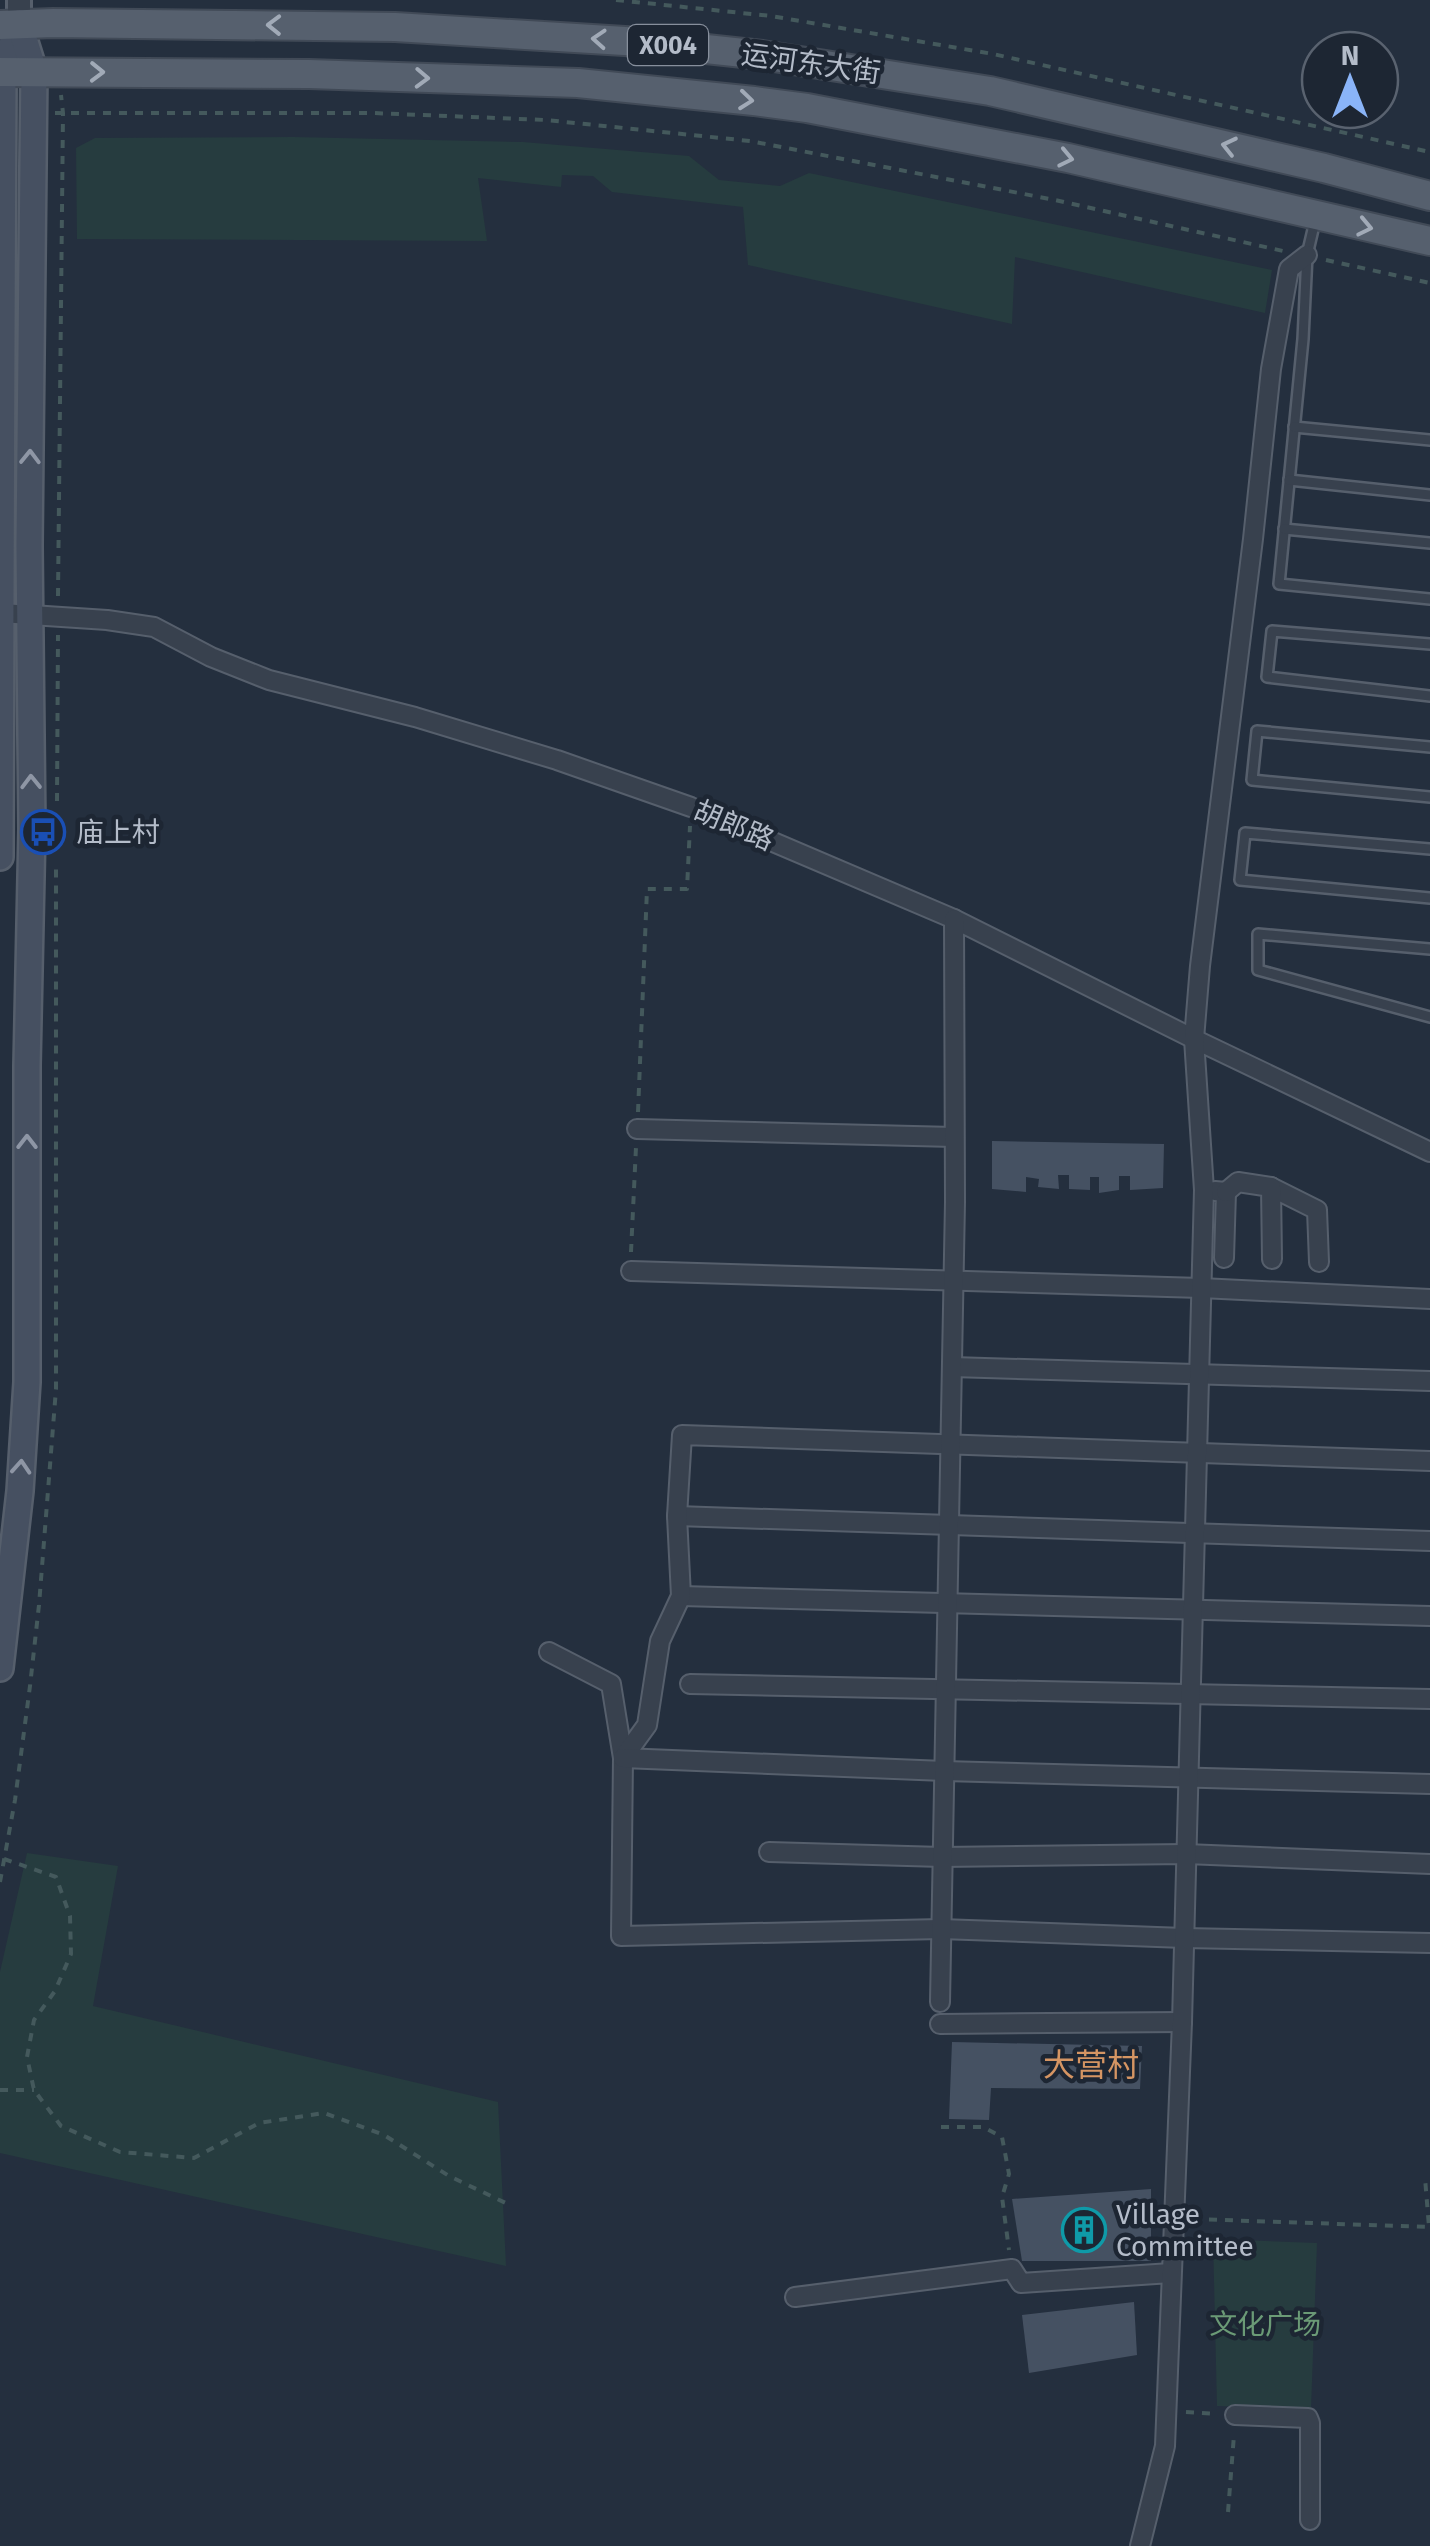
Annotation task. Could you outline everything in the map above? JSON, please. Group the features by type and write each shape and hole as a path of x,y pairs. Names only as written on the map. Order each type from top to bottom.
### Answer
{"main road":[{"path":"0,1668 20,1491 26,1382 32,829 29,614 34,71 13,16"},
{"path":"0,857 2,72 13,16"},
{"name":"运河东大街","path":"13,16 395,26 642,42 762,55 990,91 1430,196"},
{"name":"运河东大街","path":"2,72 309,74 578,83 754,100 1068,158 1430,241"}],"street":[{"path":"1140,2546 1164,2446 1182,2022 1204,1190 1194,1039 1271,370 1289,270 1307,255"},
{"name":"胡郎路","path":"1,613 107,620 154,628 211,658 269,680 432,722 691,807 954,919 1430,1152"},
{"path":"940,2002 952,1367 954,919"},
{"path":"637,1130 954,1137"},
{"path":"1204,1190 1226,1192 1238,1182 1271,1186 1317,1210 1319,1262"},
{"path":"1271,1186 1272,1259"},
{"path":"1224,1258 1226,1192"},
{"path":"630,1271 1202,1288 1430,1299"},
{"path":"952,1367 1430,1381"},
{"path":"623,1758 648,1725 660,1641 681,1596 677,1516 682,1435 1430,1461"},
{"path":"677,1516 1430,1541"},
{"path":"681,1596 1430,1616"},
{"path":"549,1652 611,1684 623,1758 621,1936 941,1929 1430,1942"},
{"path":"690,1684 1430,1699"},
{"path":"623,1758 1430,1784"},
{"path":"769,1852 942,1857 1186,1854 1430,1864"},
{"path":"940,2024 1182,2022"},
{"path":"796,2297 1012,2270 1020,2283 1171,2272"},
{"path":"1235,2415 1308,2418 1310,2520"}],"lane":[{"path":"1316,216 1307,255 1279,584 1430,599"},
{"path":"1294,427 1430,440"},
{"path":"1289,480 1430,494"},
{"path":"1284,528 1430,543"},
{"path":"1430,644 1272,631 1267,677 1430,696"},
{"path":"1430,747 1257,731 1252,780 1430,797"},
{"path":"1430,850 1245,833 1240,880 1430,898"},
{"path":"1430,949 1258,934 1258,970 1430,1017"}],"path":[{"name":"运河东大街","path":"616,0 771,16 993,54 1430,152"},
{"path":"34,113 372,113 508,118 750,141 1055,200 1430,283"},
{"path":"630,1271 648,890 687,890 691,807"},
{"path":"4,1859 56,1876 70,1916 71,1954 55,1991 34,2020 27,2058 34,2090 61,2126 120,2152 194,2158 260,2122 324,2114 384,2135 449,2176 512,2206"},
{"path":"0,2090 34,2090"},
{"path":"940,2127 983,2127 1002,2137 1009,2174 1002,2196 1012,2270"},
{"path":"1174,2218 1430,2227 1425,2178"},
{"path":"1166,2411 1235,2415 1228,2512"}],"green space":[{"path":"95,138 523,142 689,156 719,180 780,186 809,173 1272,270 1265,313 1015,257 1012,324 748,265 743,207 612,192 593,176 562,175 561,187 478,178 487,241 77,239 76,148"},
{"path":"27,1853 118,1866 93,2006 498,2102 506,2266 0,2153 0,1972"},
{"name":"文化广场","path":"1213,2239 1317,2243 1311,2409 1217,2406"}],"building":[{"path":"992,1141 1164,1144 1163,1188 1130,1190 1130,1176 1119,1176 1119,1190 1099,1193 1099,1177 1090,1177 1090,1190 1069,1189 1069,1175 1058,1175 1059,1189 1038,1187 1039,1179 1026,1177 1026,1192 992,1189"},
{"path":"952,2042 1142,2046 1140,2089 991,2088 989,2120 949,2119"},
{"name":"Village Committee","path":"1151,2189 1151,2261 1022,2261 1012,2199"},
{"path":"1134,2302 1137,2355 1029,2373 1022,2315"}],"place":[{"name":"庙上村","path":"43,832"},
{"name":"Village Committee","path":"1084,2230"}],"district":[{"name":"大营村","path":"1091,2065"}]}
